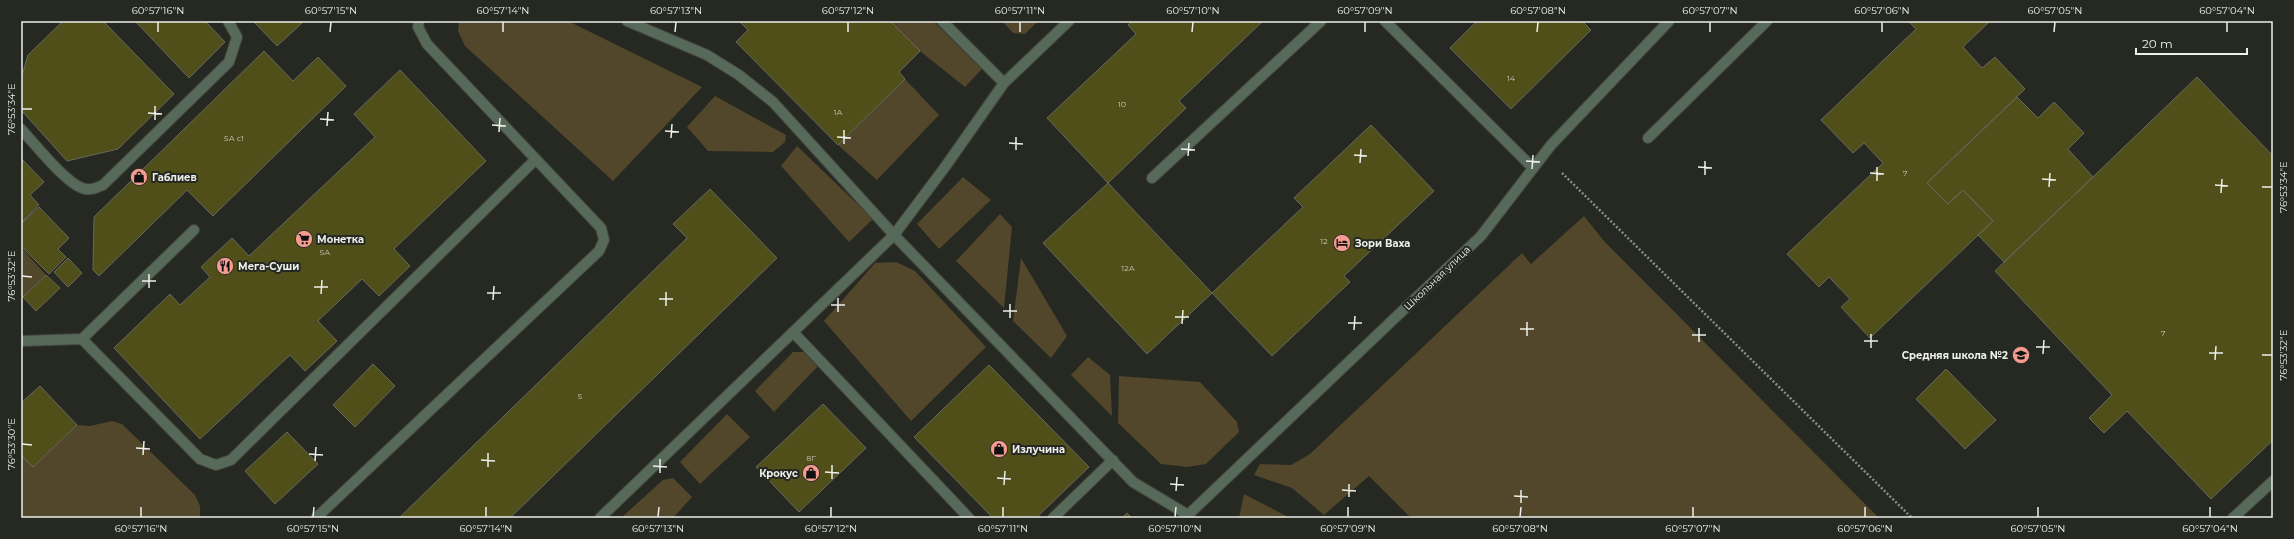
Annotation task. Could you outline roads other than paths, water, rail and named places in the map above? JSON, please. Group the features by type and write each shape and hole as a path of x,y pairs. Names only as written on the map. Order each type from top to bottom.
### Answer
{"street":[{"path":"21,129 72,183 83,189 93,189 103,185 229,62 238,37 228,21"},
{"path":"316,518 599,251 604,240 601,228 426,44 418,27 419,21"},
{"path":"627,21 707,55 750,84 773,102 894,235 1133,482 1188,516"},
{"path":"942,21 1004,83"},
{"path":"600,518 894,235 946,167 1004,83 1069,21"},
{"path":"1152,178 1321,21"},
{"path":"1385,21 1533,168"},
{"name":"Школьная улица","path":"1188,516 1481,236 1544,155 1669,21"},
{"path":"1648,138 1767,21"},
{"path":"82,339 200,459 216,465 231,460 535,160"},
{"path":"21,341 82,339 194,230"},
{"path":"793,332 969,518"},
{"path":"1053,518 1113,460"},
{"path":"2233,518 2273,481"}],"place":[{"name":"Габлиев","path":"139,177"},
{"name":"Монетка","path":"304,239"},
{"name":"Зори Ваха","path":"1342,243"},
{"name":"Мега-Суши","path":"225,266"},
{"name":"Средняя школа №2","path":"2021,355"},
{"name":"Излучина","path":"999,449"},
{"name":"Крокус","path":"811,473"}]}
